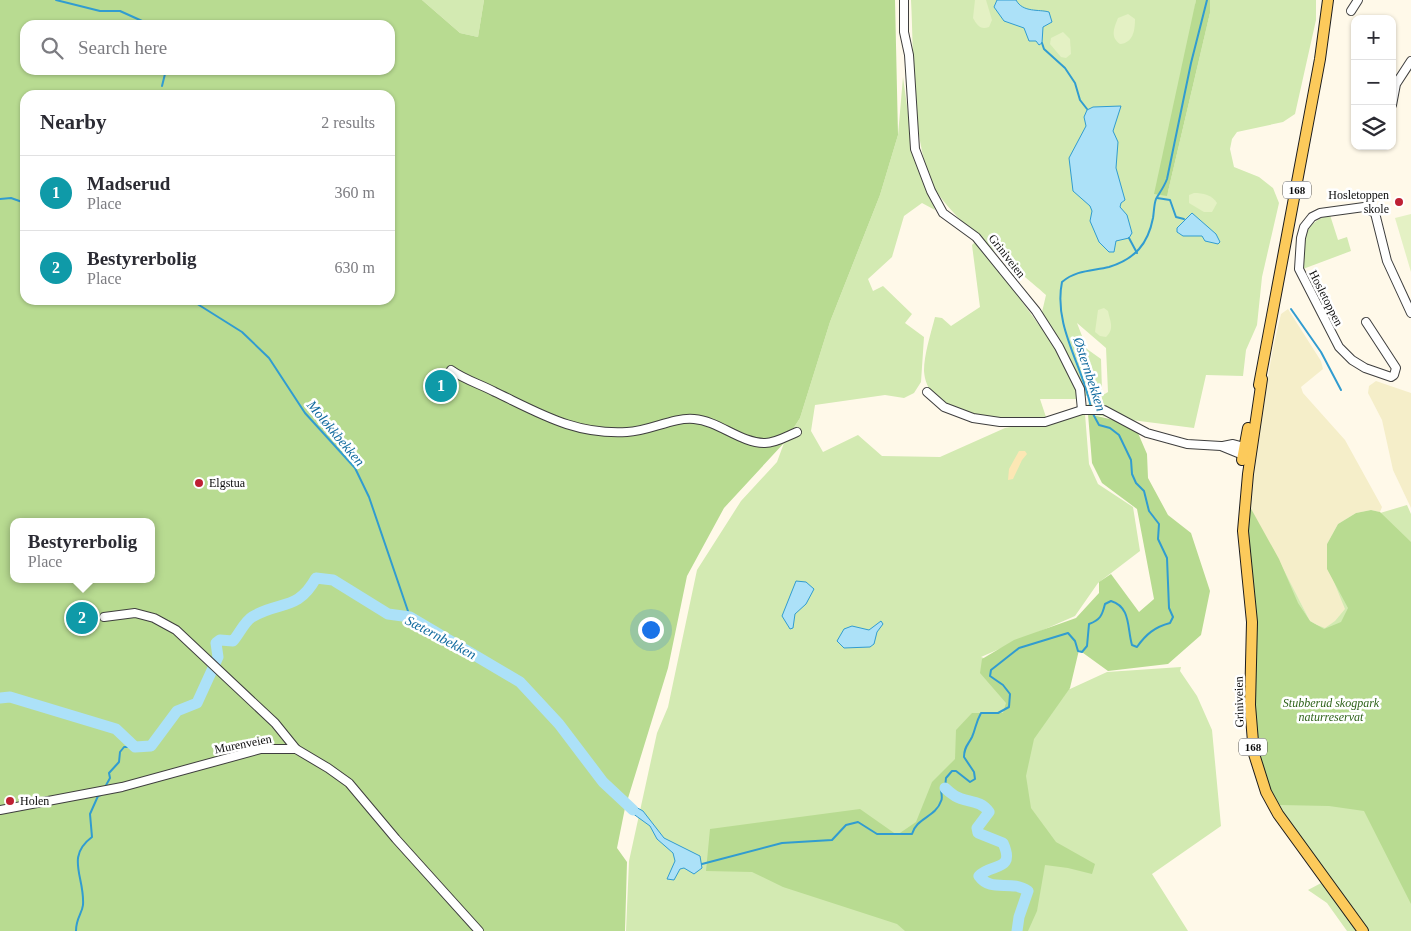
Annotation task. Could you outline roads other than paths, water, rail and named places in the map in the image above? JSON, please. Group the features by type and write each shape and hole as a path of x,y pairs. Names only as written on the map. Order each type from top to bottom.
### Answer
{"main road":[{"name":"Griniveien","path":"1328,0 1320,59 1262,380 1246,450 1244,530 1252,622 1251,722 1258,769 1266,792 1281,819 1363,931"}],"street":[{"name":"Griniveien","path":"904,0 904,32 909,55 915,149 937,204 943,213 976,237 1036,311 1059,347 1088,409"},
{"path":"1351,11 1358,0"},
{"path":"1396,84 1411,61"},
{"name":"Hosletoppen","path":"1366,322 1396,368 1394,375 1390,377 1365,368 1352,360 1339,348 1299,268 1301,238 1304,227 1316,214 1364,207 1374,213 1387,261 1411,313"},
{"path":"451,370 469,381 567,426 588,431 628,432 648,430 679,419 694,418 710,422 752,440 766,443 797,432"},
{"path":"927,392 944,408 973,418 1000,422 1046,422 1088,409 1104,410 1147,433 1187,444 1221,446 1233,444 1246,450"},
{"path":"104,617 135,613 154,618 176,630 275,723 296,749 349,783 396,839 479,931"},
{"name":"Murenveien","path":"0,810 122,786 261,750 296,749"}],"water":[{"path":"997,0 1016,0 1027,9 1049,12 1052,22 1043,27 1042,43 1039,45 1036,41 1029,41 1024,28 1004,21 994,7"},
{"path":"1121,106 1113,131 1118,142 1116,168 1125,200 1121,203 1120,207 1127,215 1132,233 1129,238 1116,241 1114,252 1109,252 1099,242 1090,221 1092,211 1090,206 1073,191 1069,158 1086,126 1084,117 1087,110 1093,107"},
{"path":"1192,213 1216,234 1220,242 1218,244 1205,241 1202,236 1183,236 1177,232 1177,228"},
{"path":"796,581 806,582 814,589 806,604 795,614 793,628 790,629 782,616"},
{"path":"881,621 883,624 877,632 874,644 870,647 844,648 837,641 844,629 852,626 869,630"},
{"path":"634,806 643,811 664,838 700,856 702,868 694,874 684,868 680,869 674,880 667,879 675,861 673,853 657,839 650,826 632,813"}],"waterway":[{"path":"56,0 100,11 120,11 140,20"},
{"name":"Østernbekken","path":"1091,408 1065,330 1060,298 1062,282 1079,273 1118,264 1133,255 1144,243 1151,227 1156,199 1167,179 1191,63 1207,0"},
{"path":"1042,43 1044,49 1065,68 1075,83 1080,100 1087,109"},
{"path":"162,86 165,75"},
{"name":"Moløkkbekken","path":"0,199 11,198 20,201"},
{"path":"1157,198 1170,200 1176,217 1184,219"},
{"path":"1129,238 1137,253"},
{"name":"Moløkkbekken","path":"199,305 242,332 269,358 305,413 355,468 369,497 410,617"},
{"path":"1291,309 1321,352 1341,390"},
{"name":"Østernbekken","path":"702,864 782,843 832,840 846,825 858,822 877,834 912,834 918,824 935,811 942,798 941,789 945,788 946,778 952,771 956,771 970,782 975,779 974,772 964,754 979,717 981,713 998,713 1009,707 1010,694 1003,685 990,676 991,670 1019,648 1068,633 1075,641 1078,651 1082,652 1087,646 1089,624 1096,621 1102,615 1105,604 1111,601 1122,608 1125,613 1132,645 1137,647 1151,632 1170,623 1173,617 1169,608 1167,558 1158,539 1159,524 1149,511 1144,491 1136,483 1132,474 1131,460 1119,435 1110,428 1099,425 1092,412"},
{"name":"Sæternbekken","path":"0,698 10,697 116,729 135,747 151,746 177,711 197,703 218,657 216,643 220,640 233,641 252,617 295,601 309,589 316,578 333,580 388,614 410,617 520,682 559,724 603,782 633,810"},
{"path":"104,789 110,778 109,773 119,762 120,752 124,747 135,747"},
{"path":"945,788 960,798 982,805 989,812 977,828 978,833 1003,843 1006,859 1000,866 979,876 989,884 1015,886 1028,891 1019,917 1017,931"},
{"path":"76,931 83,905 78,868 79,852 92,837 90,814 98,796 101,795"}],"place":[{"name":"Hosletoppen skole","path":"1399,202"},
{"name":"Madserud","path":"441,386"},
{"name":"Elgstua","path":"199,483"},
{"name":"Bestyrerbolig","path":"82,618"},
{"name":"Holen","path":"10,801"}],"park label":[{"name":"Stubberud skogpark naturreservat","path":"1331,710"}]}
